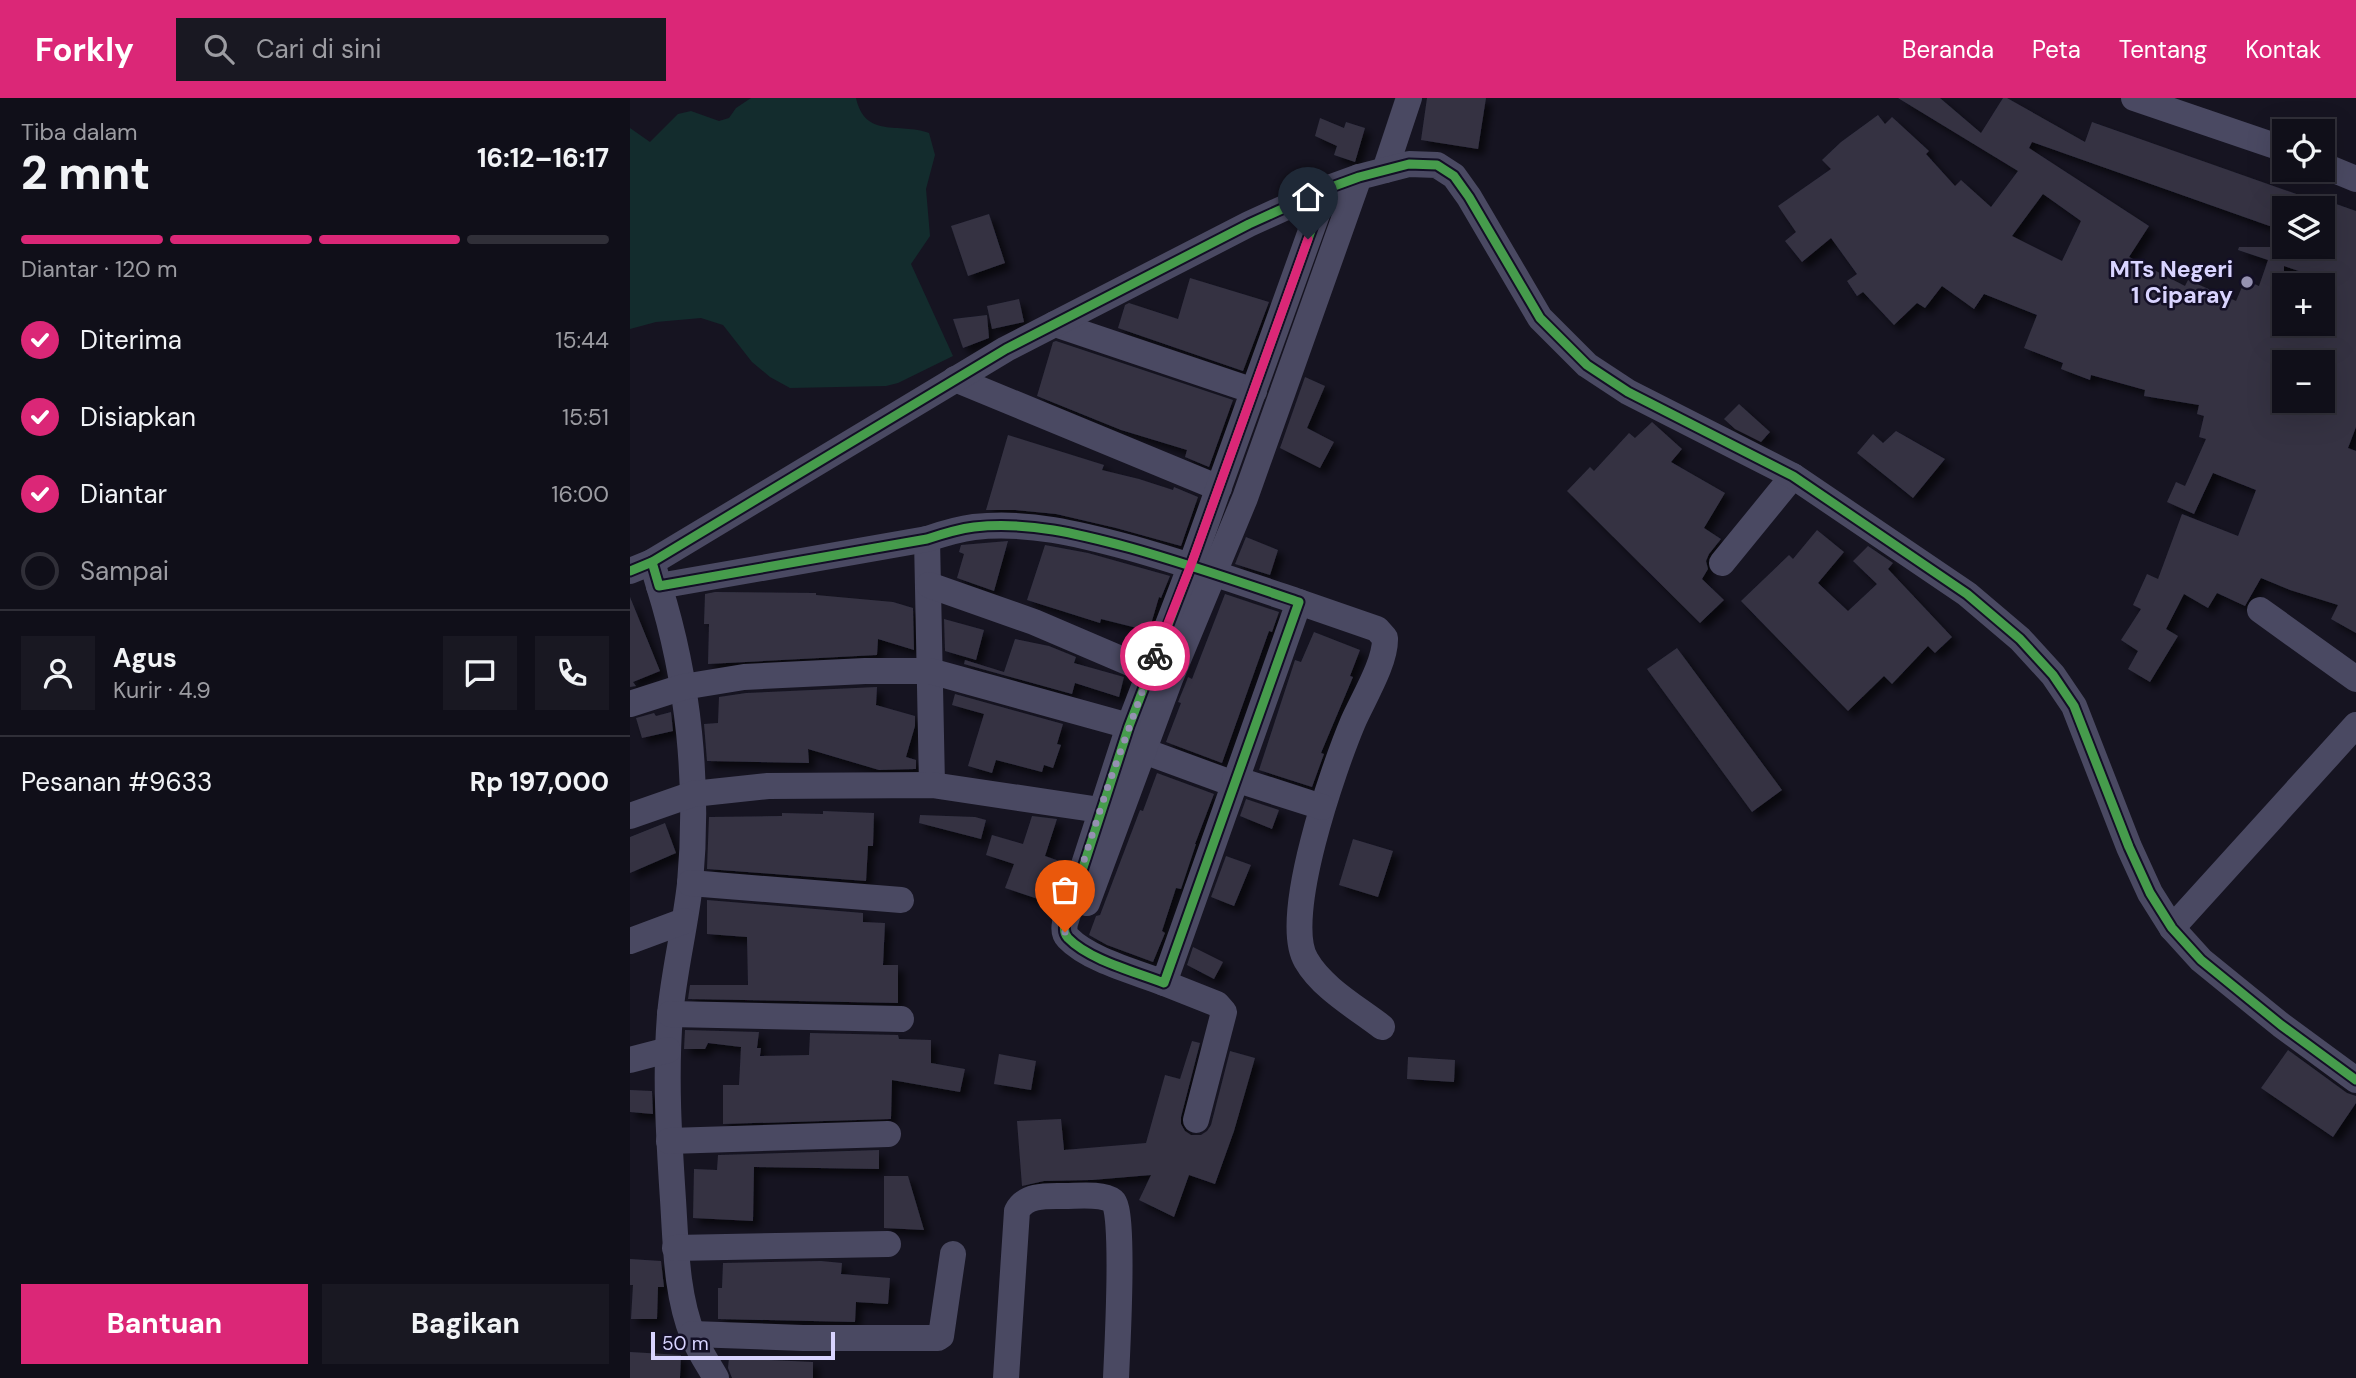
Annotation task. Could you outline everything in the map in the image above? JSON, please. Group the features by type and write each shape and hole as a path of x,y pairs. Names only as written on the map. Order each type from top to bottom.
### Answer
{"street":[{"path":"1385,170 1409,98"},
{"path":"2134,98 2162,102 2272,144"},
{"path":"647,573 1006,349 1250,223 1326,189 1385,170 1425,163 1448,170 1469,197 1540,318 1587,365 1628,392 1793,477 1967,594 2020,639 2053,675 2074,706 2134,859 2150,893 2172,928 2201,960 2221,977 2356,1080"},
{"path":"2335,170 2356,179"},
{"path":"1196,1120 1224,1012 1217,1004 1089,953 1072,941 1065,932 1065,923 1129,726 1160,675 1203,569 1245,498 1359,177"},
{"path":"1203,569 1219,488 1326,189"},
{"path":"1055,324 1254,391"},
{"path":"955,379 1219,488"},
{"path":"1722,563 1793,477"},
{"path":"647,573 927,539 973,527 1035,527 1089,537 1203,569 1373,627 1385,638 1382,656 1353,723 1322,807 1301,899 1299,927 1302,953 1319,978 1382,1027"},
{"path":"927,539 932,785"},
{"path":"647,573 678,652 693,794 690,883 670,1014 668,1050 669,1141 676,1248 681,1291 692,1334 716,1378"},
{"path":"929,585 1034,622 1160,675"},
{"path":"1164,983 1299,602"},
{"path":"2260,610 2356,679"},
{"path":"630,704 683,687 744,677 930,671 1129,726"},
{"path":"1072,941 1144,751 1160,675"},
{"path":"2172,928 2356,725"},
{"path":"1144,751 1322,807"},
{"path":"630,816 693,794 768,786 932,785 1100,810"},
{"path":"690,883 901,900"},
{"path":"630,941 684,921"},
{"path":"670,1014 901,1019"},
{"path":"630,1060 668,1050"},
{"path":"669,1141 888,1134"},
{"path":"1006,1378 1017,1211 1030,1199 1062,1196 1102,1198 1112,1201 1117,1207 1119,1247 1116,1378"},
{"path":"676,1248 888,1244"},
{"path":"692,1334 803,1338 938,1338 941,1336 953,1254"}],"green space":[{"path":"751,98 856,98 860,111 875,124 929,133 935,155 926,189 930,236 911,264 953,356 898,383 886,386 790,388 770,377 752,362 723,325 701,318 656,322 630,329 630,128 650,142 678,114 691,111 719,121 729,118 736,108"}],"building":[{"path":"1427,98 1486,98 1478,149 1421,140"},
{"path":"1898,98 1940,98 1981,133 2003,98 2007,98 2085,142 2092,122 2302,196 2272,196 2272,227 2032,142 2029,148 2149,226 2129,257 2185,286 2188,280 2236,301 2245,280 2259,286 2268,260 2238,250 2239,247 2272,247 2272,259 2335,259 2335,204 2356,211 2356,427 2348,448 2356,451 2356,633 2331,619 2338,605 2261,578 2245,606 2217,593 2208,608 2184,594 2166,629 2178,636 2150,682 2128,669 2138,651 2121,640 2141,609 2133,605 2147,574 2158,579 2182,514 2238,536 2256,490 2213,473 2194,514 2167,502 2176,482 2185,486 2206,439 2199,437 2204,416 2197,414 2199,405 2144,396 2145,390 2091,375 2090,380 2061,369 2063,363 2024,348 2037,315 1984,294 1974,309 1942,286 1925,308 1917,303 1894,325 1863,292 1857,296 1847,281 1857,274 1831,238 1802,262 1785,241 1796,232 1778,206 1831,169 1822,160 1841,142 1878,115 1885,124 1892,117 1929,151 1926,154 1955,186 1961,180 1991,207 2018,171","holes":["2043,194 2081,221 2062,261 2012,236"]},
{"path":"1320,118 1344,128 1346,122 1365,128 1355,162 1334,155 1337,146 1315,136"},
{"path":"989,214 1005,263 968,276 951,226"},
{"path":"1190,278 1269,302 1243,371 1118,328 1125,305 1129,303 1178,319"},
{"path":"1019,299 1024,322 992,329 987,306"},
{"path":"987,315 989,338 963,348 953,319"},
{"path":"1053,342 1233,400 1209,467 1185,457 1187,450 1121,430 1037,396"},
{"path":"1305,377 1325,386 1307,428 1334,442 1320,468 1280,448"},
{"path":"1739,404 1770,432 1761,442 1735,429 1724,419"},
{"path":"1652,422 1682,449 1671,462 1725,493 1704,528 1721,539 1709,554 1706,561 1708,569 1702,579 1724,600 1700,623 1567,491 1590,467 1594,471 1629,433 1635,438"},
{"path":"1896,431 1945,459 1913,498 1857,453 1873,434 1883,443"},
{"path":"1008,435 1104,465 1102,470 1173,490 1174,487 1198,497 1181,546 1056,514 986,510"},
{"path":"1817,530 1844,552 1818,583 1848,611 1877,584 1853,561 1868,546 1893,563 1888,569 1952,637 1935,653 1928,646 1892,684 1884,676 1848,711 1741,601 1789,555 1793,559"},
{"path":"1246,537 1278,550 1270,575 1235,564"},
{"path":"1008,541 994,591 957,578 964,554 959,552 961,545"},
{"path":"1045,545 1088,553 1170,576 1161,598 1159,597 1149,631 1101,619 1100,623 1027,600"},
{"path":"816,593 893,602 913,608 914,650 878,639 877,655 708,664 709,624 704,624 705,594"},
{"path":"1225,594 1279,612 1272,632 1269,631 1222,763 1166,742 1181,703 1178,702 1188,677 1192,679"},
{"path":"630,597 660,671 633,682 636,686 630,687"},
{"path":"944,619 984,630 976,660 945,651"},
{"path":"1314,632 1360,650 1350,676 1353,677 1321,753 1324,754 1312,787 1259,770 1295,660 1301,662"},
{"path":"1015,639 1049,646 1076,657 1074,663 1124,677 1119,697 1075,683 1072,694 964,664 965,660 1004,672"},
{"path":"1677,648 1782,790 1752,812 1647,669"},
{"path":"877,687 876,705 915,716 915,726 906,757 916,760 916,769 879,770 808,749 809,763 707,761 704,724 718,723 719,697 746,693"},
{"path":"955,694 1063,724 1057,744 1061,745 1053,768 1044,765 1042,772 996,760 992,773 968,766 984,714 952,705"},
{"path":"671,712 673,731 642,738 636,718"},
{"path":"1157,773 1214,794 1181,889 1176,888 1162,931 1165,933 1153,962 1107,945 1089,935 1096,916 1100,915"},
{"path":"1246,799 1279,810 1272,829 1240,816"},
{"path":"823,811 874,813 873,846 868,846 866,881 707,869 709,817 823,814"},
{"path":"920,815 975,817 986,820 981,839 919,823"},
{"path":"1032,816 1057,819 1045,856 1068,864 1053,904 1005,888 1014,864 986,855 992,835 1023,844"},
{"path":"665,823 676,853 630,873 630,837"},
{"path":"1353,839 1393,851 1378,897 1339,885"},
{"path":"1226,856 1251,865 1234,906 1211,897"},
{"path":"707,900 863,913 863,922 885,923 883,965 898,965 898,1003 688,999 690,985 748,985 747,937 707,934"},
{"path":"1193,947 1223,962 1214,979 1187,965"},
{"path":"685,1030 759,1032 757,1048 761,1048 760,1056 809,1055 810,1033 898,1035 899,1039 931,1040 931,1063 965,1069 960,1092 892,1080 891,1119 723,1124 723,1085 739,1085 741,1047 708,1043 705,1049 684,1049"},
{"path":"1192,1041 1200,1043 1181,1117 1181,1124 1191,1135 1201,1135 1211,1125 1230,1051 1255,1058 1215,1184 1189,1175 1174,1217 1139,1200 1151,1175 1044,1181 1022,1186 1017,1121 1061,1119 1064,1150 1146,1143 1165,1075 1180,1079"},
{"path":"2288,1050 2347,1093 2356,1096 2356,1103 2333,1137 2261,1088"},
{"path":"999,1054 1036,1061 1031,1090 994,1084"},
{"path":"1408,1057 1455,1060 1454,1082 1407,1079"},
{"path":"630,1090 652,1091 653,1114 630,1112"},
{"path":"879,1150 879,1169 754,1167 753,1221 693,1218 694,1169 717,1170 718,1155"},
{"path":"884,1176 908,1176 924,1230 884,1228"},
{"path":"630,1259 661,1261 664,1287 658,1287 657,1319 631,1319 633,1285 630,1285"},
{"path":"723,1263 842,1263 841,1274 890,1278 888,1304 856,1302 855,1322 718,1319 718,1288 722,1288"},
{"path":"630,1352 681,1355 680,1378 630,1378"},
{"path":"729,1358 813,1362 813,1378 732,1378 728,1368"}],"cycle path":[{"path":"630,571 652,562 1006,349 1249,224 1359,177 1409,164 1437,165 1454,176 1469,197 1540,318 1587,365 1628,392 1793,476 1967,594 2020,639 2053,675 2074,706 2129,847 2150,893 2172,928 2201,960 2281,1025 2356,1080"},
{"path":"652,562 659,586 927,539 968,528 1034,527 1131,548 1152,554 1173,561 1194,567 1299,602 1164,983 1088,953 1067,936 1065,923 1129,726 1191,565 1326,189"}],"way so far":[{"path":"1065,932 1066,916 1100,810 1155,656"}],"place":[{"name":"MTs Negeri 1 Ciparay","path":"2247,282"}],"route":[{"path":"1155,656 1191,565 1308,239"}]}
